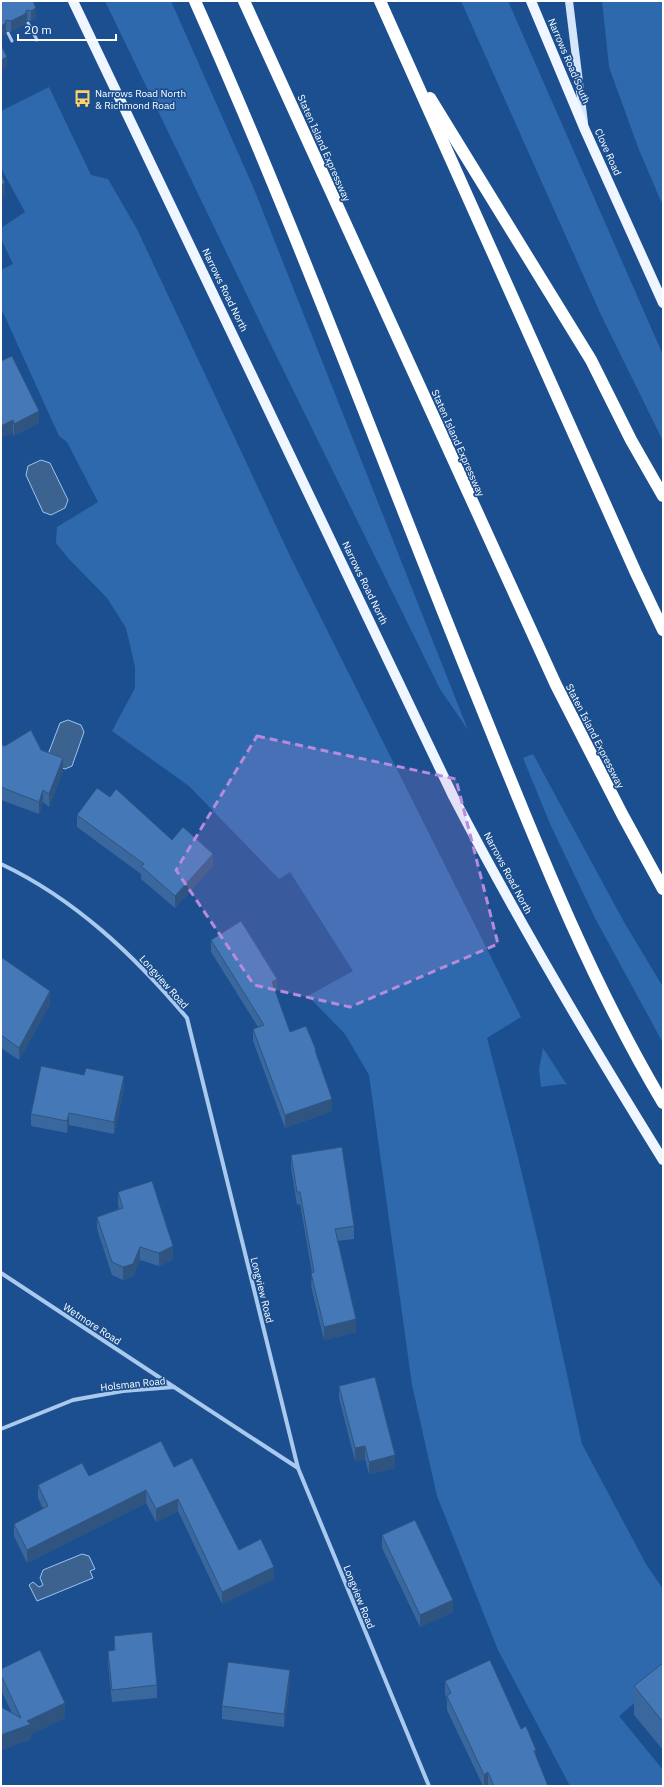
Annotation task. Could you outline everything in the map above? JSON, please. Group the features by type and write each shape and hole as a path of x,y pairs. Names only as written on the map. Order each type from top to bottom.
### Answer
{"highway":[{"path":"195,1 262,153 456,644 549,874 577,938 620,1026 663,1103"},
{"name":"Staten Island Expressway","path":"244,1 556,685 622,814 663,889"},
{"path":"380,1 636,573 663,630"},
{"path":"405,56 591,360 663,496"}],"main road":[{"name":"Narrows Road North","path":"73,1 453,796 570,1010 663,1160"},
{"name":"Narrows Road South","path":"531,1 585,130"},
{"name":"Clove Road","path":"569,1 585,130 663,303"}],"street":[{"name":"Longview Road","path":"1,864 69,905 119,945 162,988 187,1018 298,1468 429,1786"},
{"name":"Wetmore Road","path":"1,1273 174,1387"},
{"name":"Holsman Road","path":"1,1428 73,1400 123,1391 174,1387 298,1468"}],"lane":[{"path":"28,23 37,40"},
{"path":"8,33 12,41"}],"highlighted area":[{"path":"257,736 456,779 498,944 350,1007 254,985 176,870"}],"shaded area":[{"path":"105,1 171,1 254,189 468,730 440,689 271,345"},
{"path":"461,1 508,1 663,355 663,441 601,315"},
{"path":"602,1 663,1 663,206 639,150 609,67"},
{"path":"49,87 91,175 108,179 137,229 291,558 521,1017 487,1038 539,1245 582,1444 646,1564 663,1589 663,1679 619,1716 663,1770 663,1786 570,1786 498,1650 437,1496 412,1385 369,1075 345,1034 308,996 353,971 290,872 279,879 189,786 112,731 135,688 135,667 126,628 107,598 69,559 56,543 57,527 98,502 67,442 59,436 1,308 1,270 13,264 1,239 1,228 25,212 1,168 1,111"},
{"path":"41,460 50,463 68,500 65,508 51,515 43,512 26,475 28,466"},
{"path":"68,720 81,725 84,732 72,766 65,769 51,764 47,757 60,723"},
{"path":"533,754 624,922 663,987 663,1043 595,918 551,826 523,758"},
{"path":"543,1048 567,1085 563,1084 541,1087 539,1069"},
{"path":"82,1554 89,1556 95,1569 90,1571 93,1578 37,1601 29,1585 33,1582 39,1587 43,1585 40,1578 43,1570"}],"building":[{"path":"1,1 33,1 36,8 31,11 27,10 25,14 11,21 6,20 5,24 1,26"},
{"path":"1,45 7,57 1,60"},
{"path":"1,175 5,183 1,185"},
{"path":"12,356 39,411 14,424 13,420 1,426 1,361"},
{"path":"31,730 41,750 63,758 49,794 43,790 39,802 1,787 1,745 5,746"},
{"path":"97,788 110,797 116,789 172,840 183,827 213,854 175,896 141,866 144,864 77,815"},
{"path":"241,921 277,979 272,982 290,1032 306,1026 316,1050 332,1099 285,1115 253,1029 264,1025 211,940"},
{"path":"1,957 50,991 19,1048 1,1035"},
{"path":"41,1066 84,1075 86,1068 124,1076 114,1122 69,1113 67,1121 31,1114"},
{"path":"342,1147 354,1226 335,1229 356,1319 324,1327 311,1273 314,1272 300,1192 297,1192 291,1155"},
{"path":"152,1181 173,1246 159,1253 140,1247 133,1264 123,1267 112,1262 97,1217 123,1208 118,1192"},
{"path":"375,1377 395,1455 369,1462 365,1446 355,1448 339,1386"},
{"path":"161,1441 174,1467 192,1458 239,1550 261,1539 274,1567 222,1592 178,1499 156,1509 146,1490 27,1550 14,1524 48,1506 38,1485 82,1463 89,1476"},
{"path":"415,1520 453,1600 420,1615 382,1535"},
{"path":"152,1632 157,1685 112,1690 108,1651 115,1650 114,1636"},
{"path":"40,1650 65,1703 27,1721 31,1724 1,1735 1,1707 21,1718 1,1675 1,1669"},
{"path":"490,1660 521,1729 526,1726 548,1786 494,1786 488,1772 484,1775 447,1696 451,1693 445,1681"},
{"path":"228,1662 290,1670 284,1714 222,1706"},
{"path":"663,1663 663,1722 634,1686"}],"place":[{"name":"Narrows Road North & Richmond Road","path":"82,99"}]}
